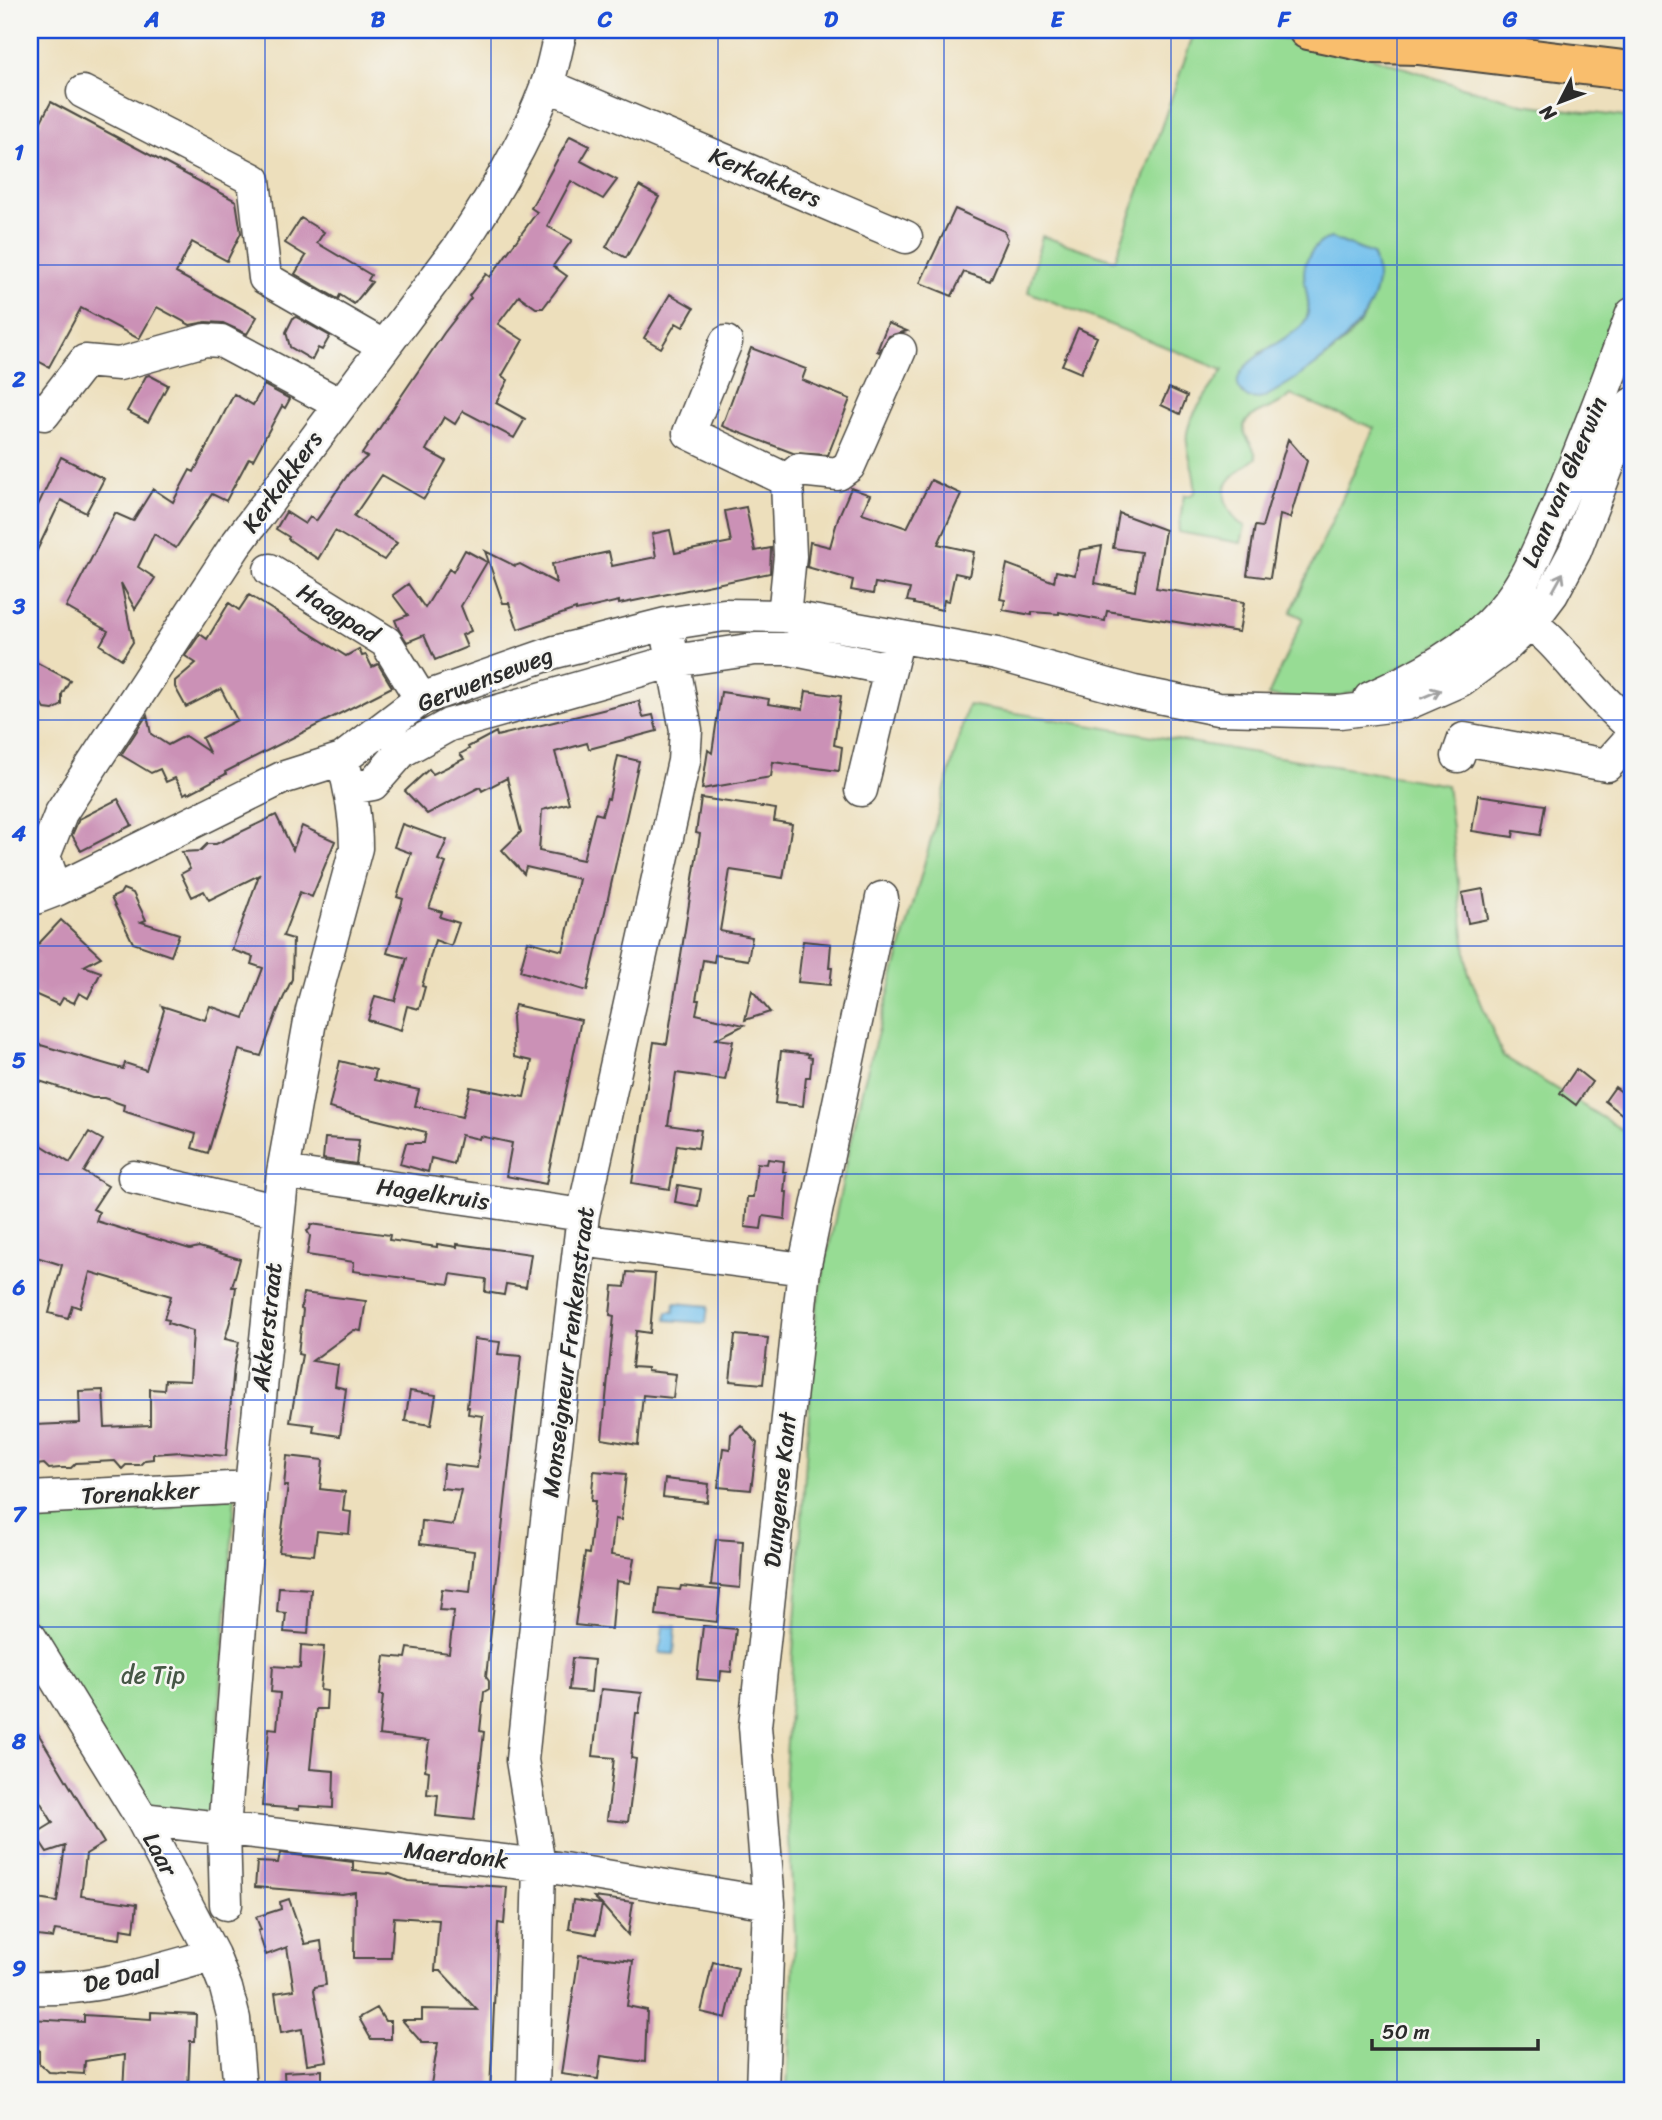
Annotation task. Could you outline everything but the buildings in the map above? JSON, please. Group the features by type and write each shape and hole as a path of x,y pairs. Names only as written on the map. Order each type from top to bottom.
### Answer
{"main road":[{"path":"1308,30 1375,44 1418,45 1632,71"},
{"path":"1375,44 1414,60 1474,73 1632,94"}],"street":[{"name":"Kerkakkers","path":"43,895 44,856 61,813 235,546 459,247 491,199 524,139 548,85 561,30"},
{"name":"Kerkakkers","path":"548,85 906,237"},
{"path":"83,92 254,180 265,278 383,346"},
{"name":"Laan van Gherwin","path":"1517,622 1543,539 1632,314"},
{"path":"30,407 44,414 85,360 119,364 205,340 221,341 339,404"},
{"path":"726,342 690,433 787,480"},
{"path":"787,480 799,470 838,474 849,466 900,350"},
{"name":"Laan van Gherwin","path":"1517,622 1552,594 1575,551 1632,404"},
{"path":"784,616 790,556 787,480"},
{"name":"Haagpad","path":"270,570 386,642 421,699"},
{"name":"Gerwenseweg","path":"346,774 421,699 555,652 666,624 724,615 784,616 997,654 1079,678 1191,705 1230,711 1255,709 1303,713 1340,712 1390,690 1447,656 1481,631 1517,622"},
{"path":"1517,622 1632,727"},
{"name":"Monseigneur Frenkenstraat","path":"533,2090 540,1864 522,1760 581,1228 684,761 686,730 666,624"},
{"path":"861,790 898,637"},
{"name":"Gerwenseweg","path":"43,895 282,778 346,774 373,784 402,751 449,725 673,661 755,649 790,649 890,668"},
{"path":"1458,756 1464,740 1606,765 1632,737"},
{"name":"Akkerstraat","path":"226,1904 224,1829 251,1488 283,1172 312,1010 355,848 356,821 346,774"},
{"name":"Dungense Kant","path":"762,2090 769,1903 755,1726 804,1269 882,898"},
{"name":"Hagelkruis","path":"283,1172 804,1269"},
{"path":"134,1177 279,1211"},
{"name":"Torenakker","path":"30,1498 251,1488"},
{"name":"Laar","path":"30,1637 142,1819 213,1955 234,2020 240,2090"},
{"name":"Maerdonk","path":"142,1819 540,1864 769,1903"},
{"name":"De Daal","path":"30,1988 102,1985 213,1955"}],"green space":[{"path":"1195,30 1244,30 1366,55 1523,104 1632,118 1632,296 1534,541 1481,620 1365,688 1329,700 1268,696 1303,618 1291,612 1374,428 1291,395 1251,417 1244,426 1245,435 1256,458 1235,474 1226,486 1225,493 1233,515 1245,526 1241,543 1178,532 1184,495 1195,492 1187,443 1189,424 1223,370 1028,292 1042,236 1115,260","holes":["1331,238 1372,254 1372,290 1368,309 1355,330 1337,348 1296,377 1259,353 1289,338 1307,320 1310,288"]},
{"path":"968,705 1447,785 1468,971 1503,1056 1632,1136 1632,2090 787,2090 795,1936 785,1772 816,1309 862,1090"},
{"name":"de Tip","path":"235,1497 212,1809 204,1814 148,1810 30,1619 30,1513 171,1508 180,1500"}],"water":[{"path":"1331,238 1372,254 1377,276 1373,298 1362,319 1326,356 1267,396 1260,399 1248,398 1239,388 1239,377 1256,357 1302,325 1308,308 1304,280 1307,260 1317,245"},
{"path":"675,1303 708,1306 706,1323 666,1320 667,1312 674,1312"},
{"path":"663,1626 676,1627 674,1654 660,1653"}]}
